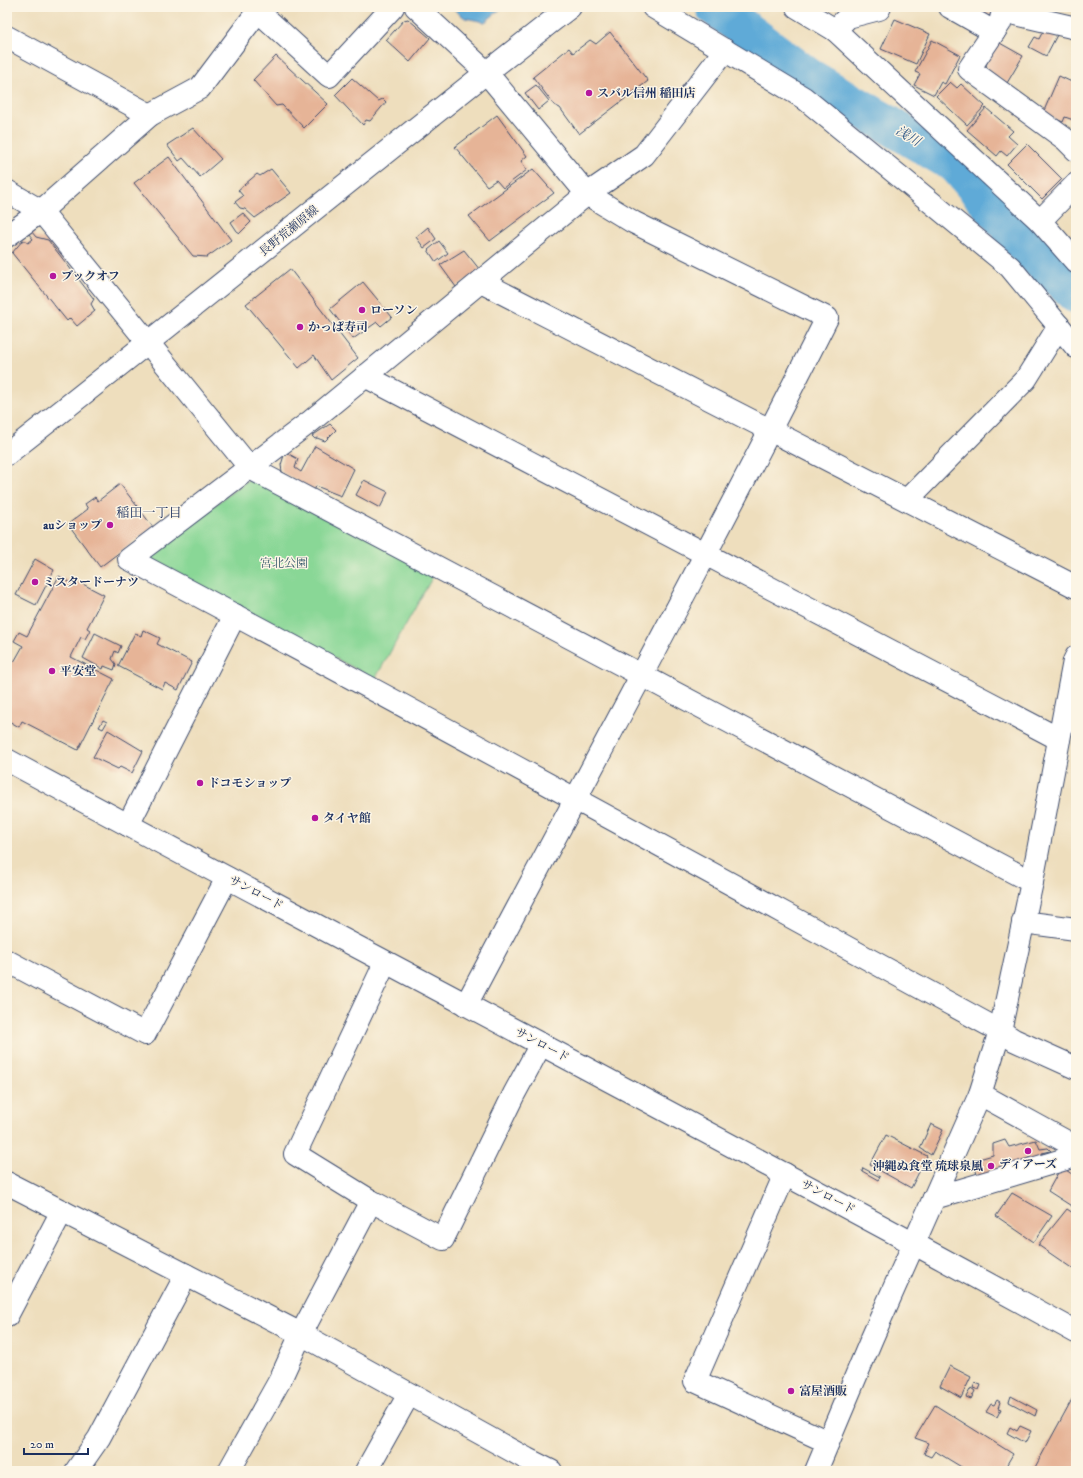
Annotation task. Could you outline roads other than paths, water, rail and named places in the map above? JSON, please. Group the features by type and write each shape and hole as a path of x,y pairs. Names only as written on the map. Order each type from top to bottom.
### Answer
{"street":[{"path":"7,236 42,210 150,115 200,88 258,11 329,76 393,7"},
{"path":"416,7 486,72 587,194 633,222 827,318 771,430 466,1005"},
{"name":"長野荒瀬原線","path":"7,454 148,344 486,72 570,7"},
{"path":"653,7 804,98 1010,267 1076,347"},
{"path":"797,7 835,30 1040,221 1076,262"},
{"path":"835,30 848,17 879,9 880,7"},
{"path":"950,7 994,32"},
{"path":"1076,28 1003,9 1000,23 969,69 1065,139 1076,150"},
{"path":"7,37 150,115"},
{"path":"725,50 644,155 587,194 311,421 129,559 235,615 1014,1040 1076,1068"},
{"path":"1040,221 1076,184"},
{"path":"7,191 42,210 148,344 250,468 1032,882"},
{"path":"481,282 1076,587"},
{"path":"907,500 1026,379 1059,326"},
{"path":"365,376 1059,739"},
{"path":"128,825 235,615"},
{"path":"816,1471 914,1242 980,1094 1000,1031 1032,882 1076,657"},
{"name":"サンロード","path":"7,760 914,1242 1076,1332"},
{"path":"7,961 146,1034 227,878"},
{"path":"1023,922 1076,929"},
{"path":"385,962 295,1154 371,1201 443,1239 514,1094 541,1044"},
{"path":"980,1094 1076,1147"},
{"path":"934,1198 1076,1156"},
{"path":"786,1174 695,1381 828,1442"},
{"path":"7,1182 301,1334 409,1394 524,1465 551,1471"},
{"path":"229,1471 280,1380 301,1334 371,1201"},
{"path":"7,1316 62,1211"},
{"path":"76,1471 99,1438 186,1275"},
{"path":"366,1471 409,1394"}],"water":[{"path":"451,7 503,7 485,22 465,18"}],"waterway":[{"name":"浅川","path":"715,7 808,77 957,165 1027,248 1076,294"}],"place":[{"name":"スバル信州 稲田店","path":"589,93"},
{"name":"ブックオフ","path":"53,276"},
{"name":"ローソン","path":"362,310"},
{"name":"かっぱ寿司","path":"300,327"},
{"name":"auショップ","path":"110,525"},
{"name":"ミスタードーナツ","path":"35,582"},
{"name":"平安堂","path":"52,671"},
{"name":"ドコモショップ","path":"200,783"},
{"name":"タイヤ館","path":"315,818"},
{"name":"ディアーズ","path":"1028,1151"},
{"name":"沖縄ぬ食堂 琉球泉風","path":"991,1166"},
{"name":"富屋酒販","path":"791,1391"}],"district":[{"name":"稲田一丁目","path":"149,513"}],"park label":[{"name":"宮北公園","path":"284,563"}]}
